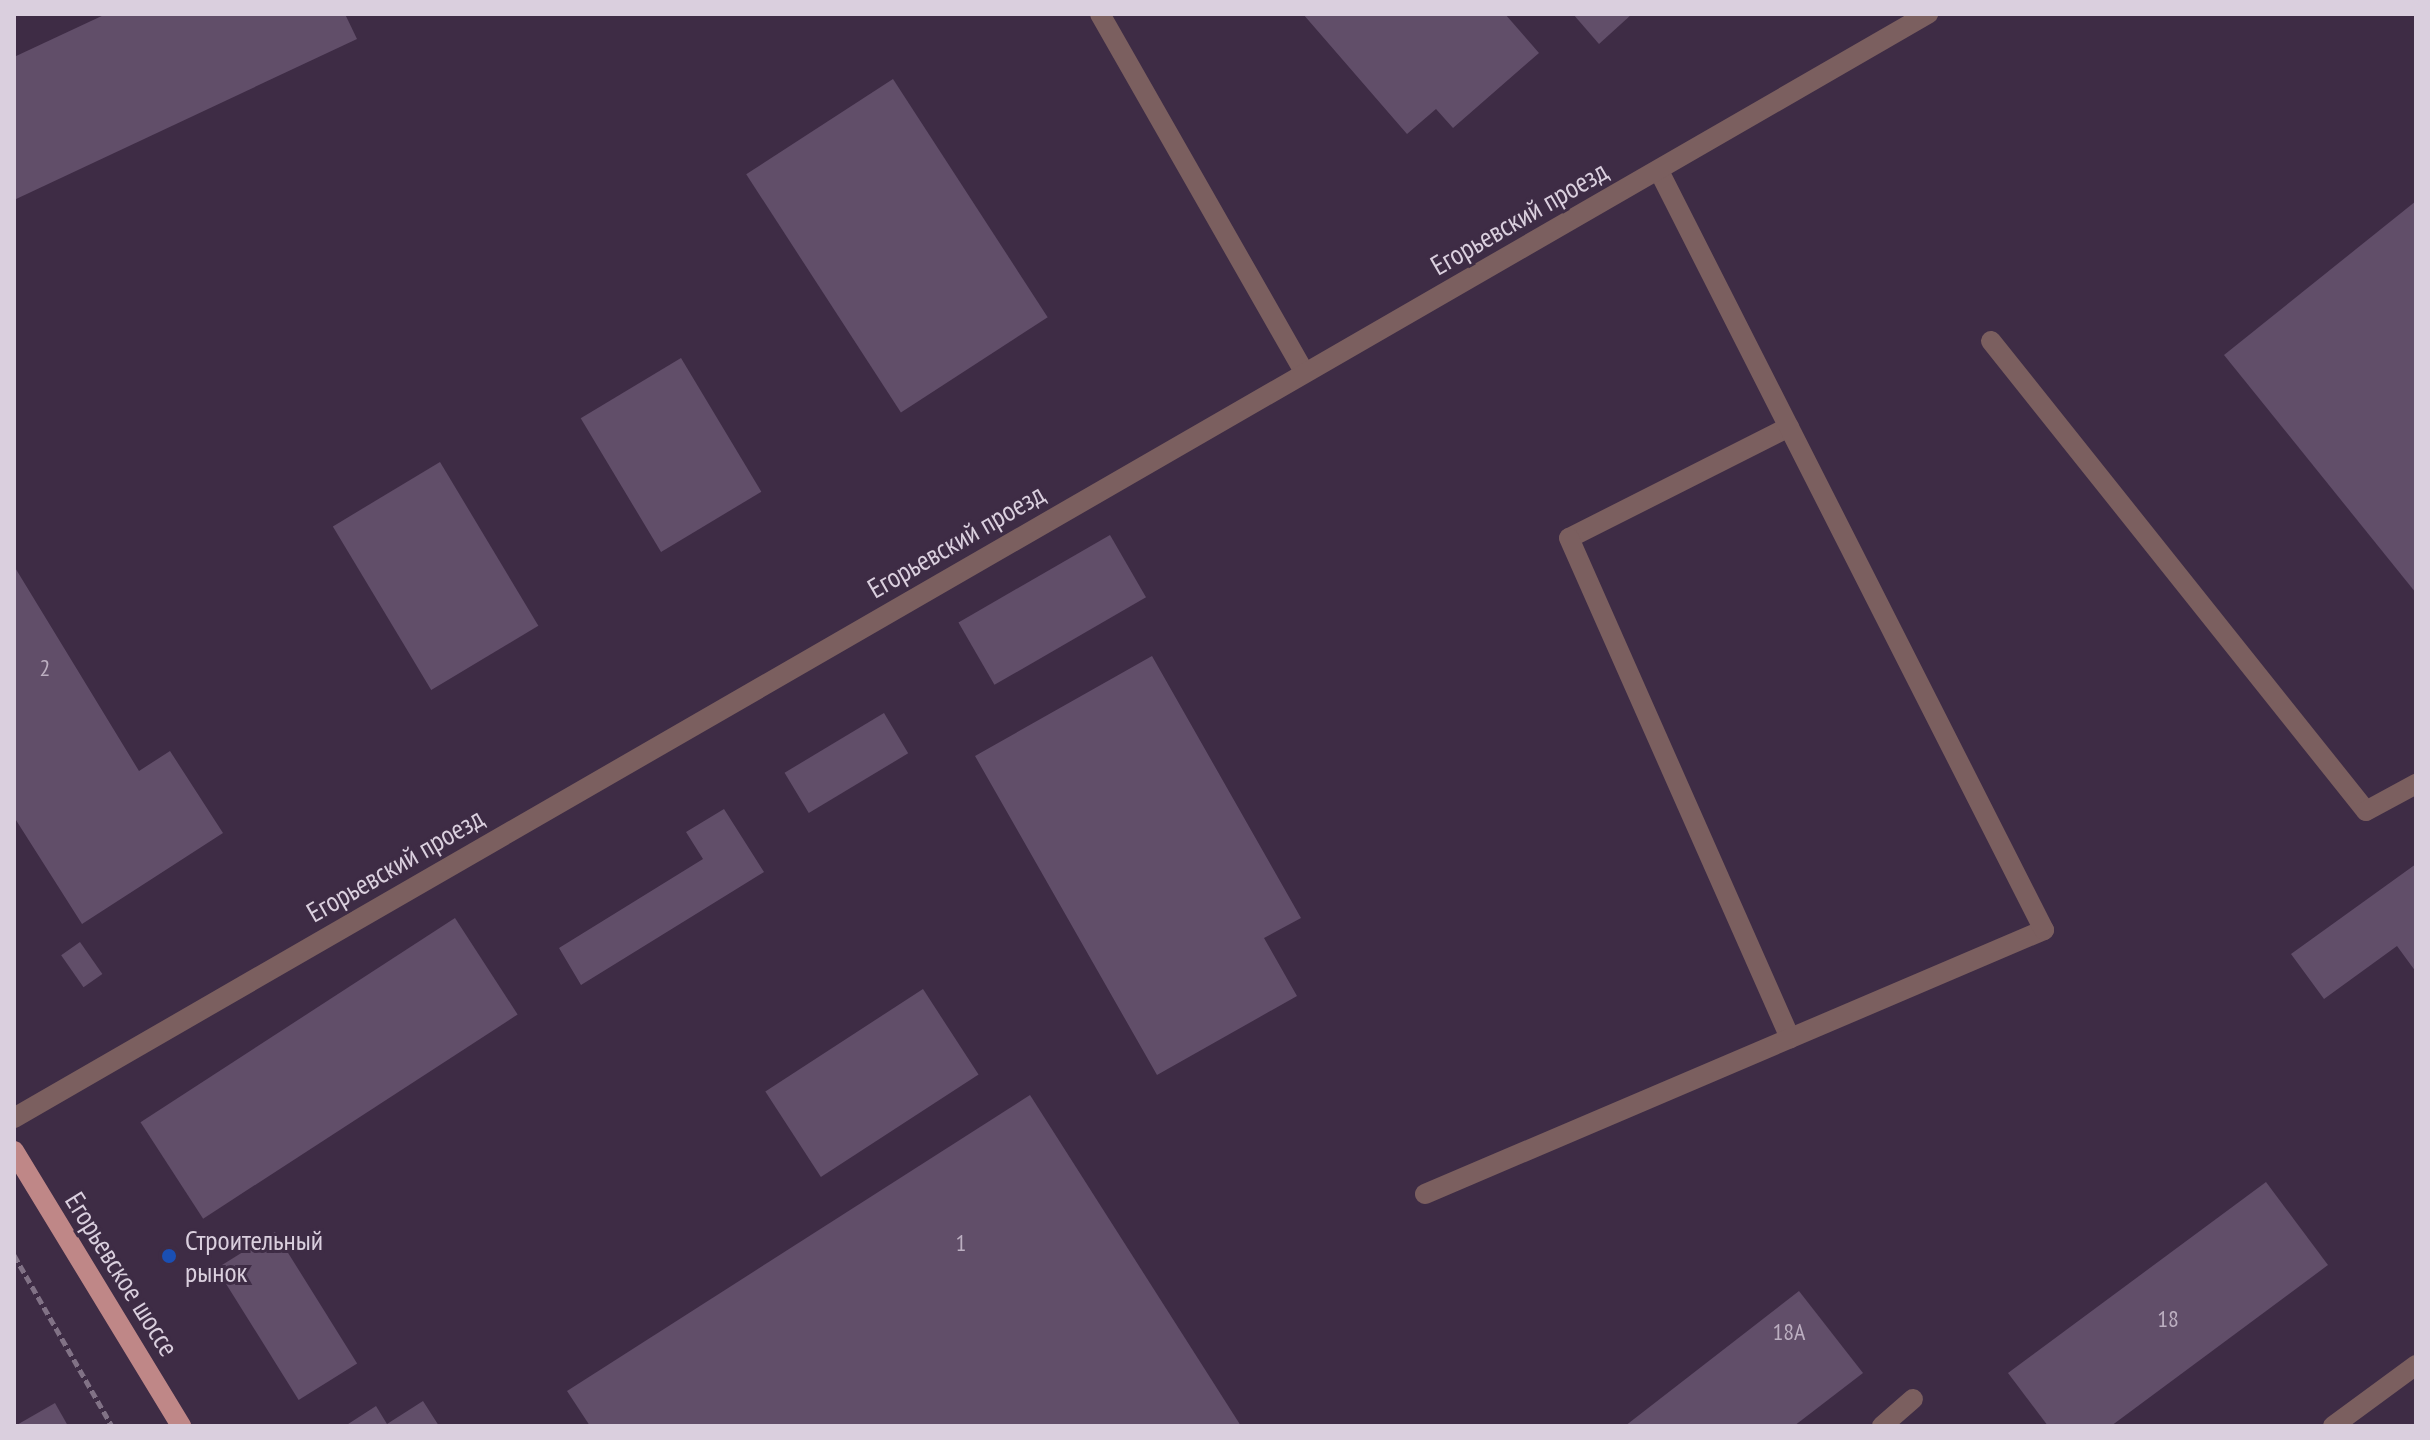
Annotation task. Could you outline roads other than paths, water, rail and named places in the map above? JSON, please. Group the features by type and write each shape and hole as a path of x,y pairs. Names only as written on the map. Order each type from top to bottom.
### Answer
{"main road":[{"name":"Егорьевское шоссе","path":"14,1151 181,1426"}],"street":[{"path":"1100,14 1304,372"},
{"name":"Егорьевский проезд","path":"14,1118 1928,14"},
{"path":"1425,1194 2044,930 1659,171"},
{"path":"1991,341 2366,811 2416,784"},
{"path":"1789,427 1569,538 1790,1038"},
{"path":"2333,1426 2416,1365"},
{"path":"1882,1426 1913,1399"}],"place":[{"name":"Строительный рынок","path":"169,1256"}]}
